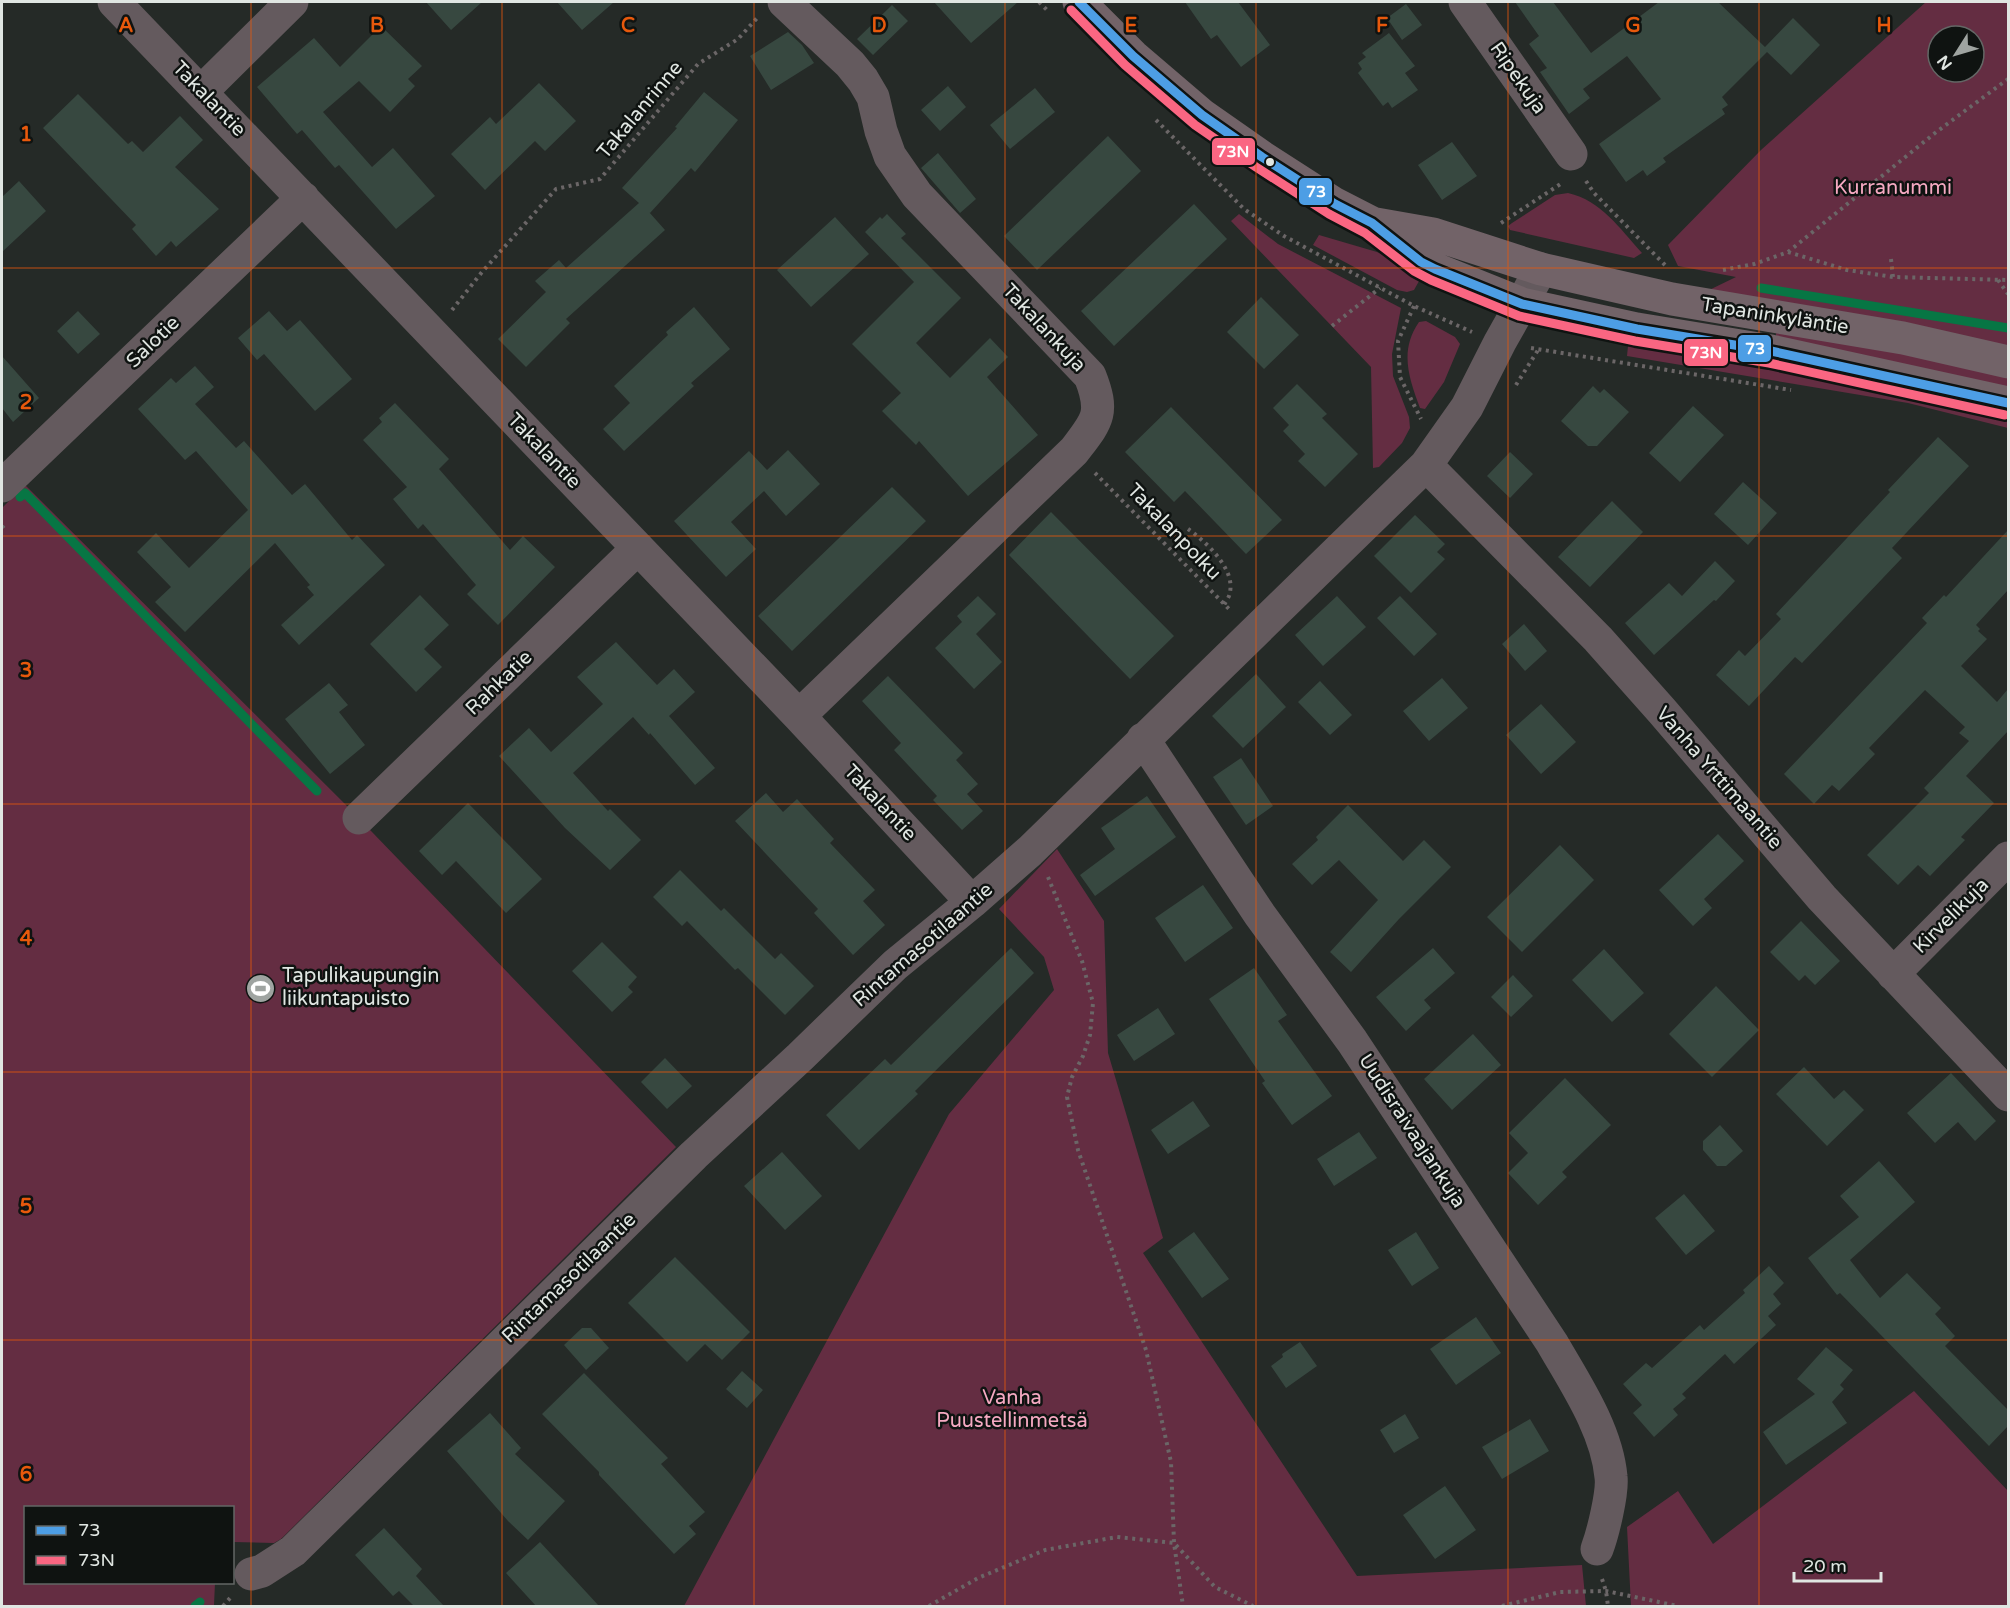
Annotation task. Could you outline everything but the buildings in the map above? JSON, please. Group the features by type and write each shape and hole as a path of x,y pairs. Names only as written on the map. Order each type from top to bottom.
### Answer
{"main road":[{"path":"1079,2 1134,56 1202,115 1335,204 1372,223"},
{"name":"Tapaninkyläntie","path":"1372,223 1433,234 1541,269 1672,299 1903,338 2008,362"},
{"name":"Tapaninkyläntie","path":"1372,223 1421,262 1522,304 1636,329 1770,351 2008,403"}],"street":[{"name":"Takalantie","path":"114,2 799,716 972,902"},
{"path":"201,92 292,2"},
{"name":"Ripekuja","path":"1466,2 1576,163"},
{"name":"Takalankuja","path":"774,5 850,63 873,97 890,156 917,195 1090,376 1096,393 1098,412 1093,427 1074,451 799,716"},
{"name":"Salotie","path":"2,486 303,198"},
{"name":"Rintamasotilaantie","path":"251,1574 262,1571 293,1551 694,1155 896,965 1030,850 1426,465 1467,407 1541,269"},
{"name":"Vanha Yrttimaantie","path":"1426,465 1598,639 1822,898 2008,1095"},
{"name":"Rahkatie","path":"358,818 638,548"},
{"name":"Uudisraivaajankuja","path":"1143,740 1260,915 1352,1041 1565,1365 1599,1428 1612,1478 1603,1533 1597,1549"},
{"name":"Kirvelikuja","path":"1893,974 2008,858"}],"path":[{"name":"Takalanrinne","path":"433,333 482,272 556,189 600,180 698,64 738,39 774,5"},
{"path":"1724,270 1754,264 1788,252 1935,133 2008,79"},
{"path":"1498,226 1576,163 1594,193 1672,272"},
{"path":"1788,252 1847,270 1893,276 2008,280"},
{"path":"1891,259 1893,276"},
{"path":"1997,280 2008,294"},
{"path":"1332,326 1380,288"},
{"path":"1414,306 1398,341 1401,377 1424,425"},
{"name":"Takalanpolku","path":"1074,451 1253,634"},
{"path":"2,526 6,531"},
{"path":"1188,529 1210,546 1223,566 1230,581 1230,592 1224,605"},
{"path":"1046,872 1082,961 1093,1002 1090,1035 1083,1056 1072,1077 1067,1097 1078,1150 1146,1350 1171,1462 1174,1543 1183,1606"},
{"path":"929,1606 978,1578 1045,1550 1117,1538 1174,1543 1215,1587 1253,1606"},
{"path":"1502,1606 1560,1592 1606,1591 1678,1606"},
{"path":"1606,1591 1608,1606"}],"green space":[{"name":"Kurranummi","path":"1926,2 2008,2 2008,347 1705,292 1736,277 1678,266 1668,245 1761,150"},
{"path":"1568,193 1591,202 1600,209 1642,253 1634,258 1510,230 1508,226 1555,195"},
{"path":"1239,214 1278,244 1401,308 1392,354 1393,376 1409,417 1410,428 1402,443 1379,467 1373,468 1371,367 1231,221"},
{"path":"1319,235 1377,252 1423,274 1414,290 1407,292 1397,290 1313,245"},
{"path":"1426,321 1455,337 1460,344 1444,382 1425,409 1420,408 1412,386 1408,354 1409,343 1419,322"},
{"path":"1777,325 2008,374 2008,394 1775,344"},
{"path":"1629,336 2008,415 2008,428 1908,403 1627,356"},
{"name":"Tapulikaupungin liikuntapuisto","path":"25,485 345,804 676,1147 281,1539 274,1543 234,1542 234,1506 24,1506 24,1584 215,1584 214,1605 216,1606 2,1606 2,508"},
{"name":"Vanha Puustellinmetsä","path":"1057,849 1104,921 1108,1053 1163,1238 1143,1253 1357,1576 1582,1565 1586,1606 684,1606 949,1114 1054,990 1044,957 999,909"},
{"path":"1914,1391 2008,1491 2008,1606 1631,1606 1627,1527 1678,1491 1713,1544"}],"waterway":[{"path":"1761,288 2008,328"},
{"path":"20,497 25,493 317,791"},
{"path":"195,1606 200,1602"}],"transit line":[{"name":"73","path":"1079,2 1133,56 1202,115 1335,204 1372,223 1421,262 1435,269 1522,304 1637,329 1771,351 2008,403"},
{"name":"73N","path":"1071,10 1125,65 1195,125 1329,214 1365,233 1414,271 1431,280 1519,316 1635,341 1769,363 2005,415"}],"place":[{"name":"Tapulikaupungin liikuntapuisto","path":"261,988"}]}
